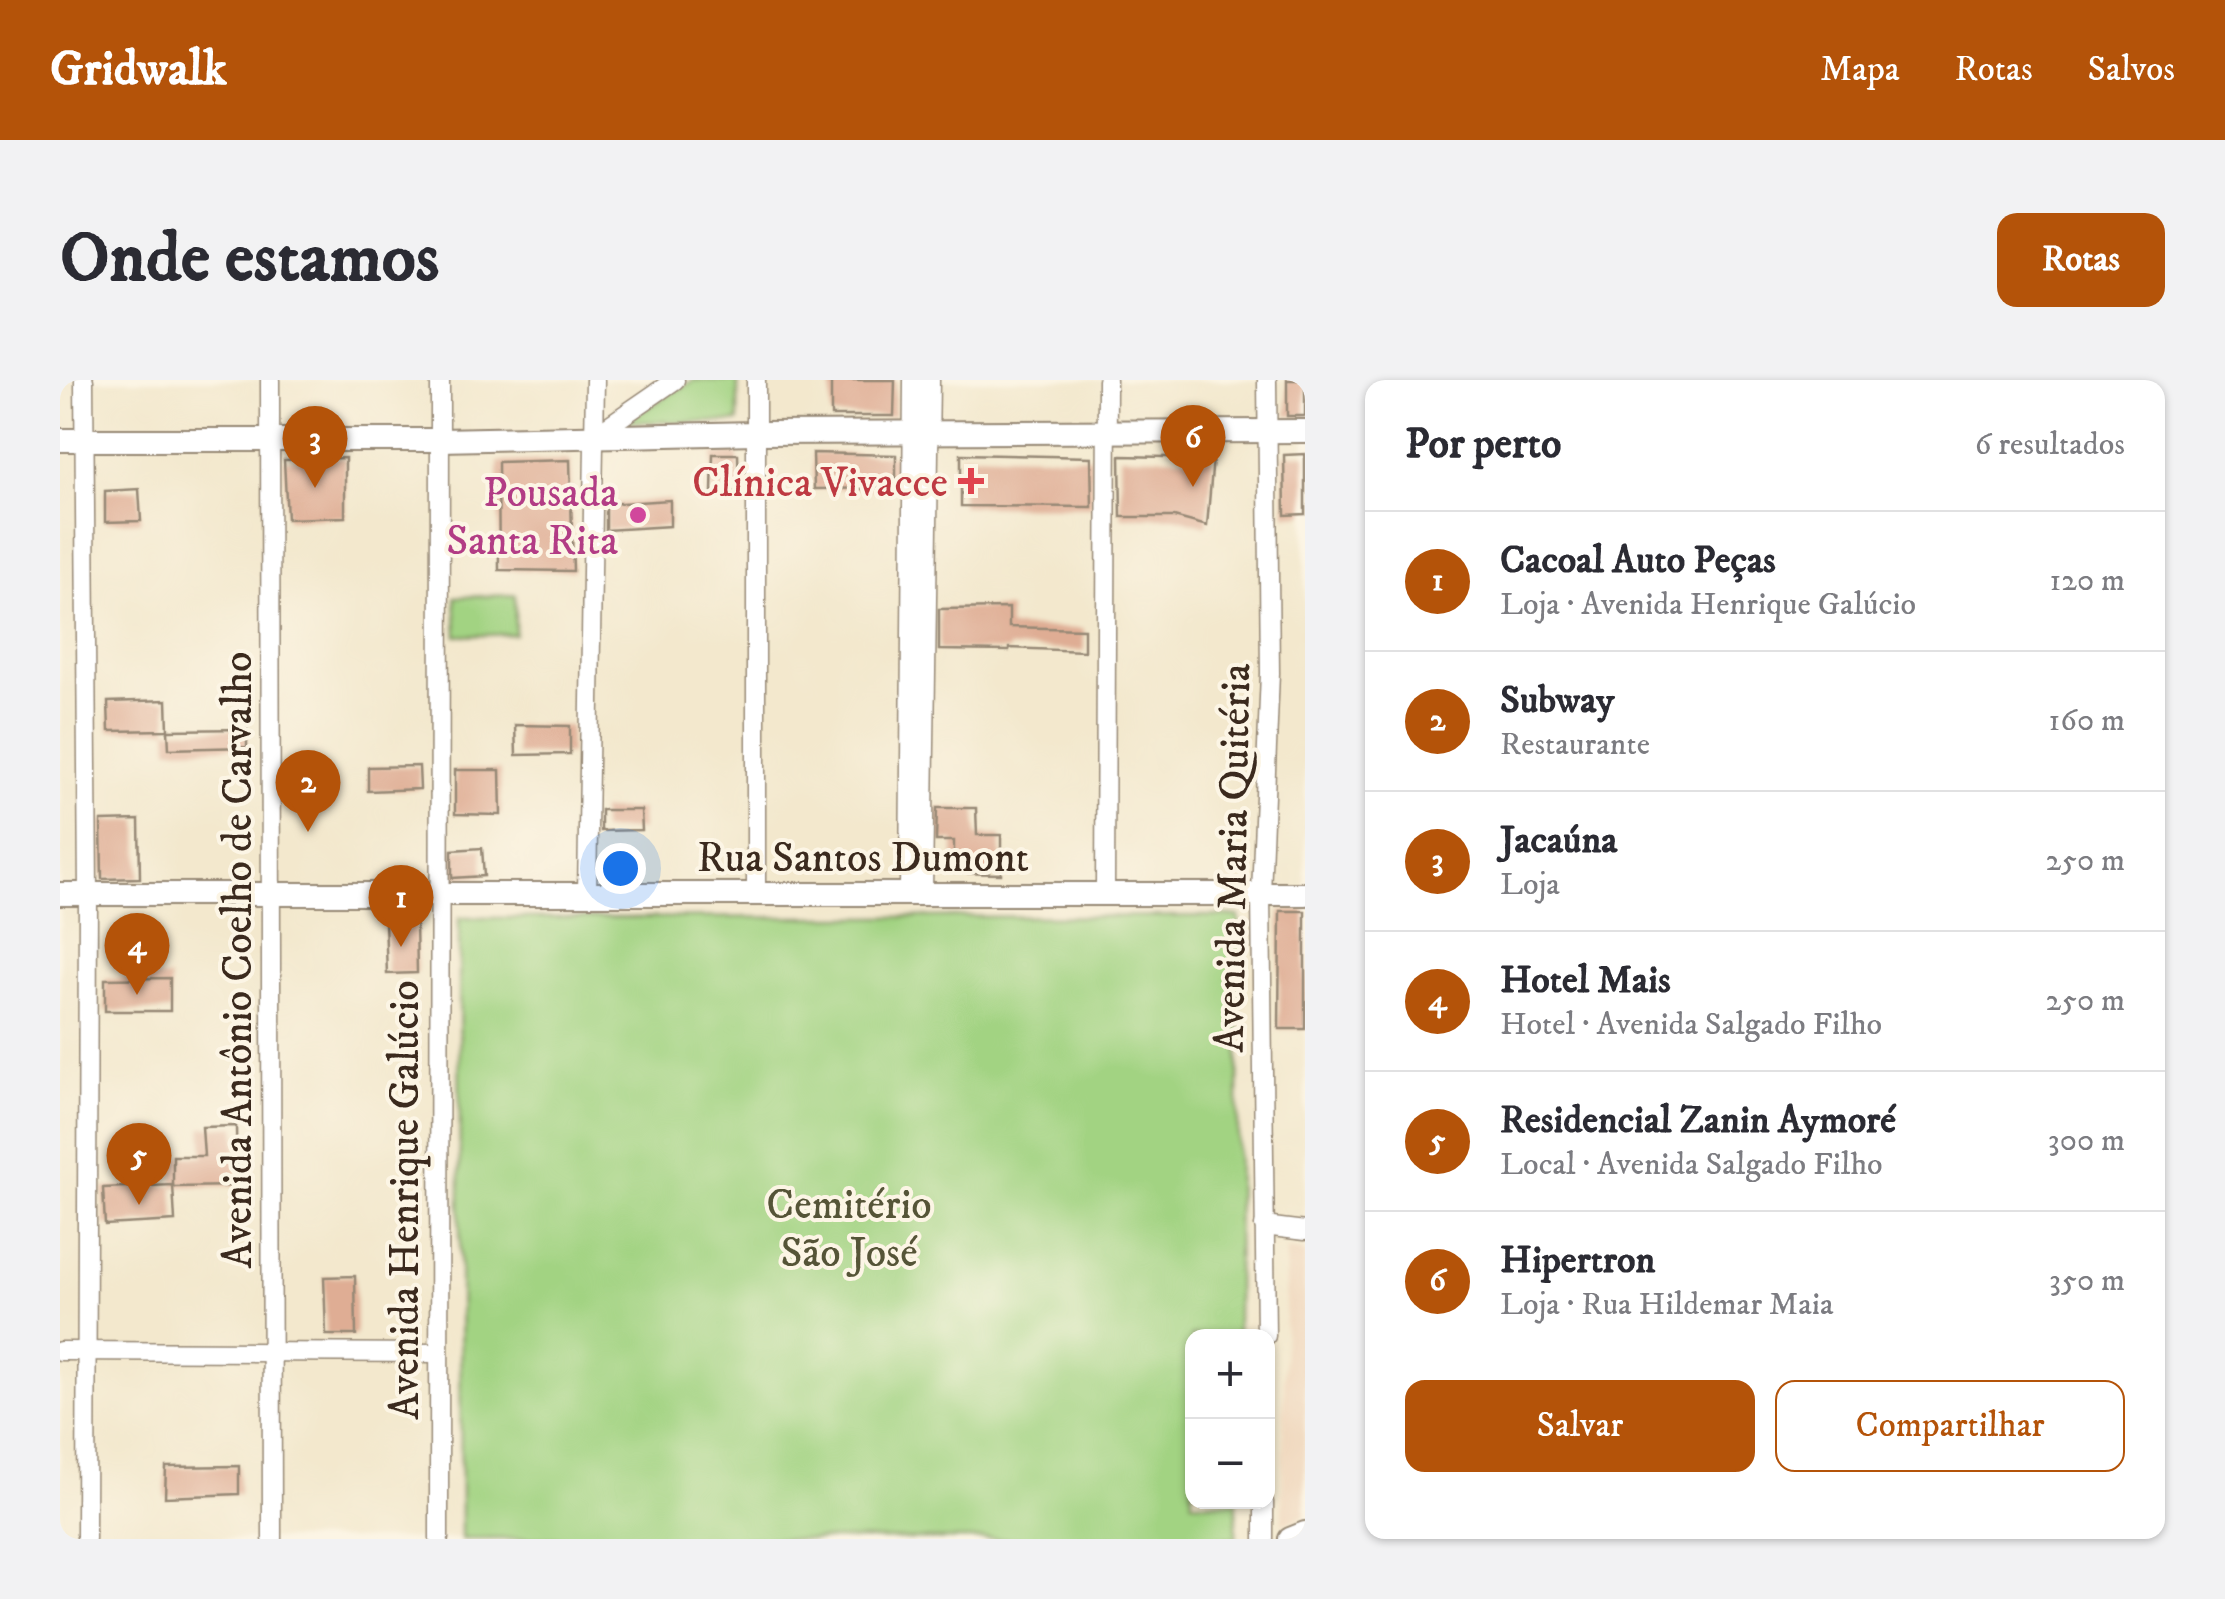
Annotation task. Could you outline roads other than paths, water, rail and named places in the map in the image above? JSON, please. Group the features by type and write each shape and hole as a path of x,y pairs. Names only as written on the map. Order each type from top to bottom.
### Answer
{"main road":[{"path":"60,440 1305,431"},
{"name":"Rua Santos Dumont","path":"60,894 1305,894"},
{"path":"1290,1539 1305,1532"}],"street":[{"path":"84,380 88,894 86,1539"},
{"name":"Avenida Antônio Coelho de Carvalho","path":"270,380 272,1539"},
{"name":"Avenida Henrique Galúcio","path":"439,1539 440,380"},
{"path":"587,894 595,380"},
{"path":"594,435 675,380"},
{"path":"756,380 756,892"},
{"path":"913,380 921,433"},
{"path":"916,892 921,433 930,380"},
{"path":"1105,894 1107,380"},
{"name":"Avenida Maria Quitéria","path":"1266,1329 1262,894 1270,673 1267,380"},
{"path":"1264,1226 1305,1232"},
{"path":"60,1352 438,1353"},
{"path":"1264,1509 1264,1539"}],"place":[{"name":"Clínica Vivacce","path":"971,481"},
{"name":"Hipertron","path":"1193,487"},
{"name":"Jacaúna","path":"315,488"},
{"name":"Pousada Santa Rita","path":"638,515"},
{"name":"Subway","path":"308,832"},
{"name":"Cacoal Auto Peças","path":"401,947"},
{"name":"Hotel Mais","path":"137,995"},
{"name":"Residencial Zanin Aymoré","path":"139,1205"}],"park label":[{"name":"Cemitério São José","path":"849,1227"}]}
